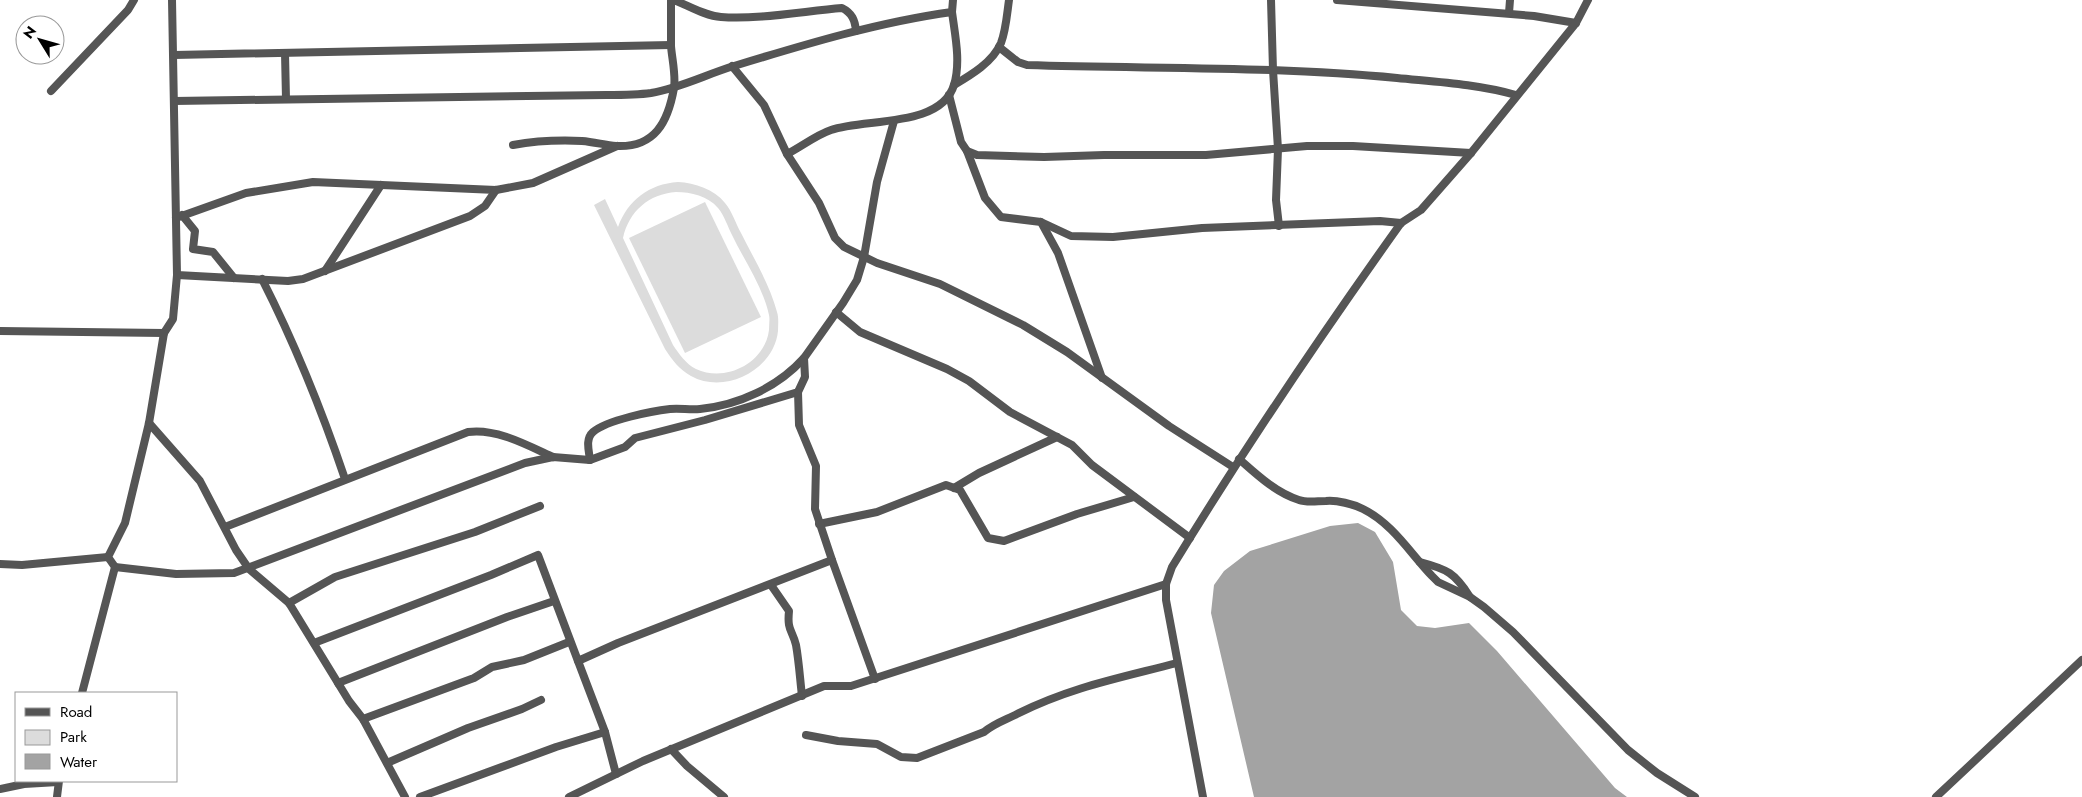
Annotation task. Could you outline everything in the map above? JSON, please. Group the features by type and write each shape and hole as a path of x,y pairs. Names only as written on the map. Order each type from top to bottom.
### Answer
{"street":[{"path":"51,90 128,10 134,0"},
{"path":"108,557 124,523 148,423 164,333 173,318 179,216 172,0"},
{"path":"513,145 532,142 580,141 617,146 636,145 658,132 664,122 674,87 671,45 673,0 721,18 842,8 852,16 855,21 856,31"},
{"path":"787,154 830,130 858,124 894,121 937,107 946,102 954,85 956,48 952,12 954,0"},
{"path":"954,85 978,69 999,46 1005,26 1009,0"},
{"path":"1271,0 1278,149 1276,200 1279,226"},
{"path":"1337,0 1509,14 1576,23"},
{"path":"1509,14 1510,0"},
{"path":"1203,797 1166,600 1166,584 1172,567 1238,459 1327,327 1401,223 1421,210 1472,153 1516,95 1576,23 1588,0"},
{"path":"174,101 650,93 674,87 732,66 856,31 952,12"},
{"path":"174,55 671,45"},
{"path":"999,46 1018,62 1027,64 1123,68 1273,70 1365,75 1475,86 1516,95"},
{"path":"284,53 286,99"},
{"path":"732,66 764,105 787,154 819,203 835,238 844,247 876,263 940,284 1030,329 1067,352 1169,426 1233,467"},
{"path":"949,96 961,142 967,151 985,198 1001,217 1041,222 1071,236 1113,237 1202,228 1380,220 1401,223"},
{"path":"590,460 587,442 593,431 601,427 635,415 670,409 700,409 741,399 778,382 804,358 857,280 864,257 877,182 894,121"},
{"path":"179,216 246,193 313,182 496,190 533,184 617,146"},
{"path":"967,151 978,155 997,156 1155,156 1206,155 1308,146 1353,146 1472,153"},
{"path":"325,271 381,185"},
{"path":"177,275 288,281 303,280 470,216 485,206 496,190"},
{"path":"179,216 195,231 194,249 214,252 234,278"},
{"path":"1041,222 1058,253 1102,378"},
{"path":"262,279 295,345 310,381 345,479"},
{"path":"836,312 860,332 947,369 970,381 1010,412 1072,445 1092,465 1190,538"},
{"path":"0,331 164,333"},
{"path":"804,358 806,377 798,392 800,425 816,466 815,509 875,679"},
{"path":"108,557 115,567 176,574 234,573 249,569 526,463 553,457 590,460 625,447 635,438 705,420 798,392"},
{"path":"148,423 200,480 236,550 249,569 289,604 338,683 363,719 405,797"},
{"path":"225,527 468,432 476,431 498,435 553,457"},
{"path":"954,488 979,473 1057,437"},
{"path":"1238,459 1270,484 1298,500 1334,501 1365,510 1396,533 1438,582 1470,597 1513,632 1628,750 1657,773 1695,797"},
{"path":"819,524 878,512 946,485 960,490 988,538 1004,542 1077,514 1134,497"},
{"path":"289,604 335,578 475,532 540,506"},
{"path":"314,643 538,555 605,732 616,774"},
{"path":"0,564 22,565 108,557"},
{"path":"578,661 627,639 832,560"},
{"path":"1420,562 1452,573 1463,585 1470,597"},
{"path":"82,692 115,567"},
{"path":"569,797 672,749 824,686 851,686 875,679 1166,584"},
{"path":"771,585 789,611 789,631 795,642 802,696"},
{"path":"338,683 507,617 554,601"},
{"path":"363,719 474,678 492,667 524,660 570,642"},
{"path":"1936,797 2082,660"},
{"path":"806,735 838,741 877,744 901,757 917,758 984,732 992,725 1051,698 1113,678 1177,663"},
{"path":"387,763 468,728 522,709 541,700"},
{"path":"420,797 556,747 605,732"},
{"path":"672,749 687,766 724,797"},
{"path":"0,789 47,782"},
{"path":"57,797 58,782"}],"green space":[{"path":"678,182 697,185 710,190 721,198 732,214 770,292 778,314 778,331 775,345 768,357 746,375 718,382 704,381 687,374 673,361 665,349 594,205 605,199 618,227 622,217 634,201 649,190 668,183","holes":["682,192 709,200 720,211 758,284 769,315 769,330 766,342 760,352 752,361 731,372 708,373 696,369 680,355 673,345 623,238 635,212 649,200 666,193"]},
{"path":"705,202 761,317 685,353 629,238"}],"water":[{"path":"1358,523 1375,532 1393,562 1401,610 1417,626 1435,628 1469,623 1497,651 1615,788 1627,797 1254,797 1211,613 1214,585 1224,571 1250,551 1330,526"}]}
